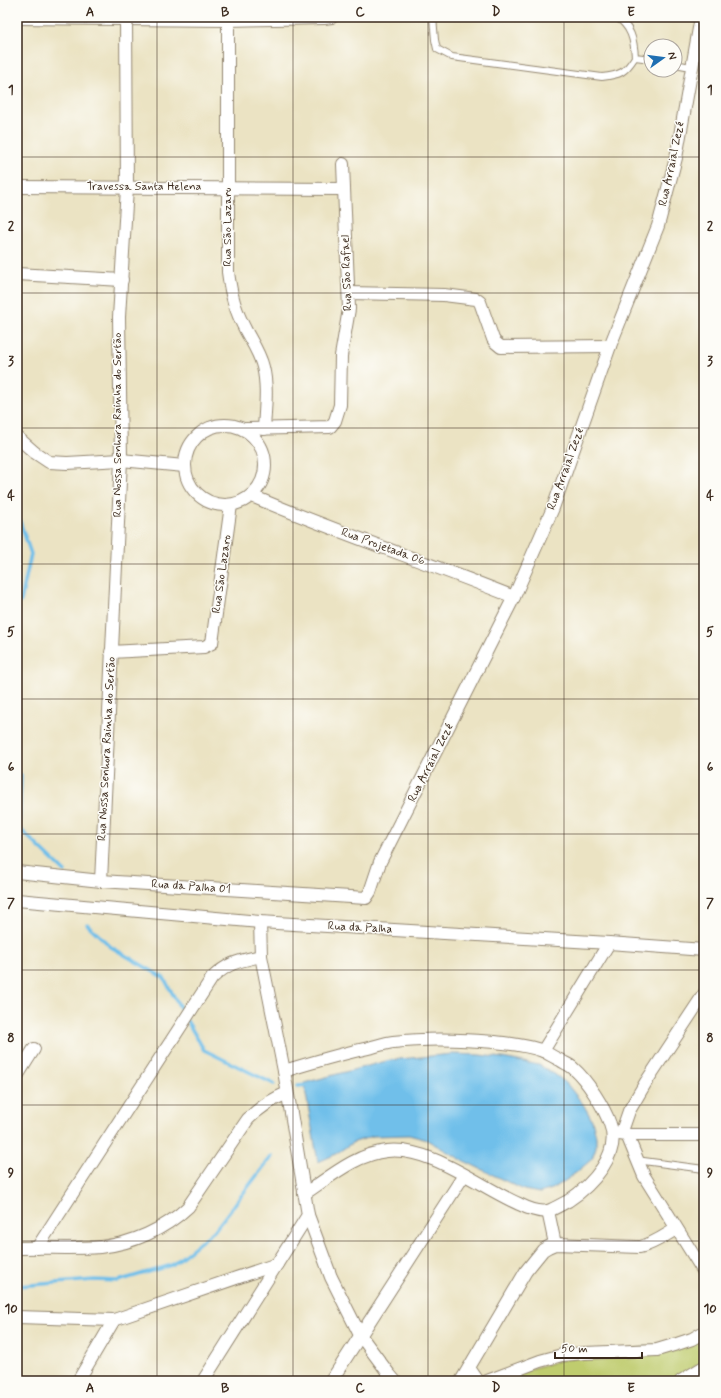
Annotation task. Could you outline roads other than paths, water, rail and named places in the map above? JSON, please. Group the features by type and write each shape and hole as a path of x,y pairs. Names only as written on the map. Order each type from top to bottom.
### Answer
{"street":[{"path":"17,18 332,17"},
{"name":"Rua Arraial Zezé","path":"366,898 370,892 380,862 514,597 553,508 610,346 658,226 676,158 701,17"},
{"name":"Rua Nossa Senhora Rainha do Sertão","path":"101,881 121,460 119,317 127,188 126,18"},
{"name":"Rua São Lazaro","path":"227,18 228,272 235,307 263,366 265,400 264,429"},
{"name":"Rua São Rafael","path":"264,429 330,427 335,421 340,405 341,356 348,318 343,164"},
{"name":"Travessa Santa Helena","path":"17,187 343,188"},
{"path":"17,274 122,280"},
{"path":"348,293 444,295 476,299 480,302 495,342 501,347 610,346"},
{"path":"246,429 261,446 265,456 266,467 261,483 252,496 242,502 231,505 219,505 206,501 195,492 188,480 184,466 186,455 191,444 198,435 208,428 228,424 246,429 264,429"},
{"path":"17,437 34,452 49,462 67,463 121,460 184,466"},
{"name":"Rua Projetada 06","path":"252,496 314,522 454,573 514,597"},
{"name":"Rua São Lazaro","path":"111,652 204,647 212,643 231,505"},
{"name":"Rua da Palha 01","path":"17,872 101,881 366,898"},
{"name":"Rua da Palha","path":"17,900 260,922 704,950"},
{"path":"260,922 262,956 284,1071 308,1215 331,1277 360,1335 395,1381"},
{"path":"543,1051 609,943"},
{"path":"37,1248 212,978 222,968 237,961 262,956"},
{"path":"304,1194 358,1159 372,1154 398,1150 416,1153 439,1162 526,1208 538,1211 548,1211 568,1201 594,1179 602,1169 621,1134 629,1111 646,1082 704,994"},
{"path":"284,1071 334,1056 392,1042 432,1039 465,1039 515,1044 543,1051 573,1068 591,1089 621,1134 644,1176 704,1272"},
{"path":"17,1076 34,1049"},
{"path":"17,1248 101,1247 130,1241 176,1219 188,1207 248,1119 270,1100 287,1093"},
{"path":"621,1134 704,1134"},
{"path":"331,1381 464,1175"},
{"path":"548,1211 555,1244"},
{"path":"203,1381 308,1215"},
{"path":"461,1381 526,1271 548,1246 555,1244 640,1247 657,1241 676,1229"},
{"path":"17,1317 114,1320 277,1264"},
{"path":"78,1381 114,1320"},
{"path":"487,1381 540,1360 562,1355 657,1350 682,1343 704,1332"},
{"path":"681,1381 704,1367"},
{"path":"469,1368 478,1381"}],"lane":[{"path":"433,17 435,40 438,49 452,56 602,77 615,76 623,73 635,57 632,35 627,26 616,17"},
{"path":"635,57 643,58"},
{"path":"683,66 691,67"},
{"path":"636,1160 704,1169"}],"water":[{"path":"452,1054 480,1055 502,1058 539,1065 553,1073 566,1083 583,1104 592,1120 596,1136 596,1147 592,1159 562,1183 552,1189 540,1193 524,1190 460,1159 427,1140 409,1135 373,1136 352,1143 334,1155 318,1162 304,1083 390,1060"}],"waterway":[{"path":"17,513 31,554 21,601 17,604"},
{"path":"17,773 21,775 19,828 65,872"},
{"path":"87,924 111,947 164,978 184,1015"},
{"path":"187,1021 204,1050 274,1084"},
{"path":"298,1086 308,1085"},
{"path":"17,1286 94,1280 118,1281 172,1265 214,1231 272,1156"}]}
